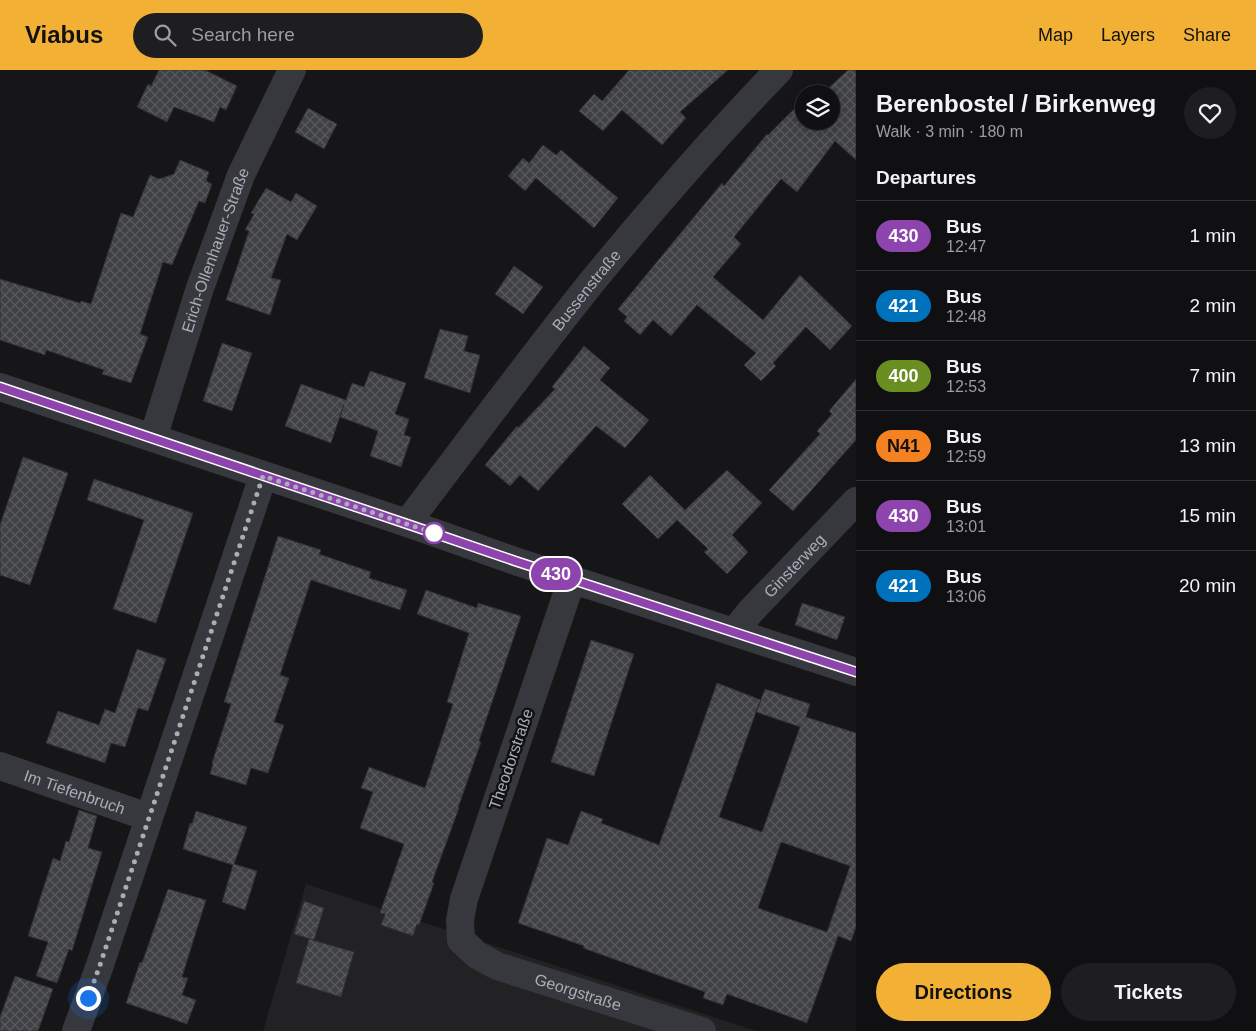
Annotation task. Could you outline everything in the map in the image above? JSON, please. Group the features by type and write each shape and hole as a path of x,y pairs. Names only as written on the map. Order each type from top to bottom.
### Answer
{"street":[{"name":"Erich-Ollenhauer-Straße","path":"153,438 200,288 238,183 292,70"},
{"name":"Bussenstraße","path":"407,524 592,282 704,151 779,70"},
{"path":"0,387 856,672"},
{"path":"76,1031 100,965 263,476"},
{"name":"Ginsterweg","path":"734,632 750,612 856,501"},
{"name":"Theodorstraße","path":"461,940 460,920 464,899 572,579"},
{"name":"Im Tiefenbruch","path":"0,766 148,817"},
{"name":"Georgstraße","path":"461,940 476,955 497,966 702,1031"}],"shaded area":[{"path":"306,884 756,1031 263,1031"}],"building":[{"path":"159,70 205,70 237,86 226,110 220,107 214,122 174,107 167,122 137,107 148,84 151,86"},
{"path":"629,70 728,70 680,112 686,118 662,145 622,110 603,131 579,111 594,94 602,101"},
{"path":"848,70 856,70 856,160 835,141 797,192 781,179 734,237 741,244 713,277 763,320 800,275 852,326 830,350 806,327 773,363 776,366 761,381 744,365 756,353 697,305 671,336 653,320 640,335 624,321 627,317 618,309 722,183 724,186 767,134 795,108 795,130 840,130 840,85 832,85"},
{"path":"308,108 337,124 324,149 295,132"},
{"path":"543,145 556,155 561,150 618,198 594,228 536,178 525,191 508,176 523,158 529,163"},
{"path":"180,160 209,172 206,181 212,184 205,203 199,201 172,265 163,262 140,334 148,337 131,383 102,374 104,370 46,350 45,355 0,340 0,279 80,303 81,301 91,304 121,213 133,217 150,175 159,179 174,174"},
{"path":"266,188 291,202 296,193 317,206 297,240 287,234 271,278 281,280 270,315 226,300 249,231 245,230 254,214 251,213"},
{"path":"514,266 543,287 523,314 495,294"},
{"path":"440,329 468,336 464,351 480,355 470,393 424,378"},
{"path":"222,343 252,353 232,411 203,401"},
{"path":"584,346 610,368 600,380 649,420 625,448 596,426 538,491 520,475 510,486 485,465 517,426 518,428 555,389 552,387"},
{"path":"370,371 406,383 395,414 409,419 404,435 411,437 401,467 370,456 378,431 340,417 344,404 331,443 285,426 301,384 346,400 352,383 364,387"},
{"path":"856,379 856,440 793,511 769,490 820,434 817,431 832,414 829,411"},
{"path":"23,457 68,473 30,585 0,575 0,525"},
{"path":"727,470 762,503 732,535 748,552 727,574 704,552 708,549 677,520 658,539 622,504 650,475 685,510"},
{"path":"94,479 193,513 156,623 113,609 144,520 87,500"},
{"path":"278,536 321,550 319,554 371,572 369,578 407,590 400,610 311,580 280,675 289,678 274,722 284,725 268,773 251,768 246,785 210,774 231,704 224,702"},
{"path":"426,590 477,608 478,603 521,616 479,741 481,742 459,808 432,882 434,883 419,925 417,924 413,936 381,925 385,914 380,913 404,844 360,828 373,792 361,788 369,767 425,788 453,704 447,702 469,633 417,614"},
{"path":"802,603 845,617 837,640 795,625"},
{"path":"591,640 634,654 594,776 551,762"},
{"path":"137,649 166,659 148,711 138,708 125,747 111,743 105,763 46,743 58,711 99,725 105,709 115,713"},
{"path":"717,683 761,700 765,689 810,704 806,717 856,733 856,927 851,941 838,936 807,1023 727,994 723,1005 703,998 705,992 518,923 547,838 568,845 581,811 603,819 601,823 659,845","holes":["756,712 800,727 762,832 719,817","781,842 850,866 827,932 758,908"]},
{"path":"79,810 97,816 88,848 102,852 72,951 69,949 57,983 36,976 48,942 28,936 53,858 60,861 66,841 69,842"},
{"path":"196,811 247,827 234,864 257,871 245,910 222,902 233,865 183,849 190,823 192,824"},
{"path":"168,889 206,900 182,977 188,978 182,995 196,1000 187,1024 126,1003"},
{"path":"304,901 324,908 314,940 294,934"},
{"path":"309,939 354,952 341,997 296,983"},
{"path":"15,976 53,989 38,1031 0,1031 0,1017"}],"bus line":[{"name":"430","path":"0,387 515,561 856,672"}],"route":[{"path":"88,998 263,476 434,533"}]}
